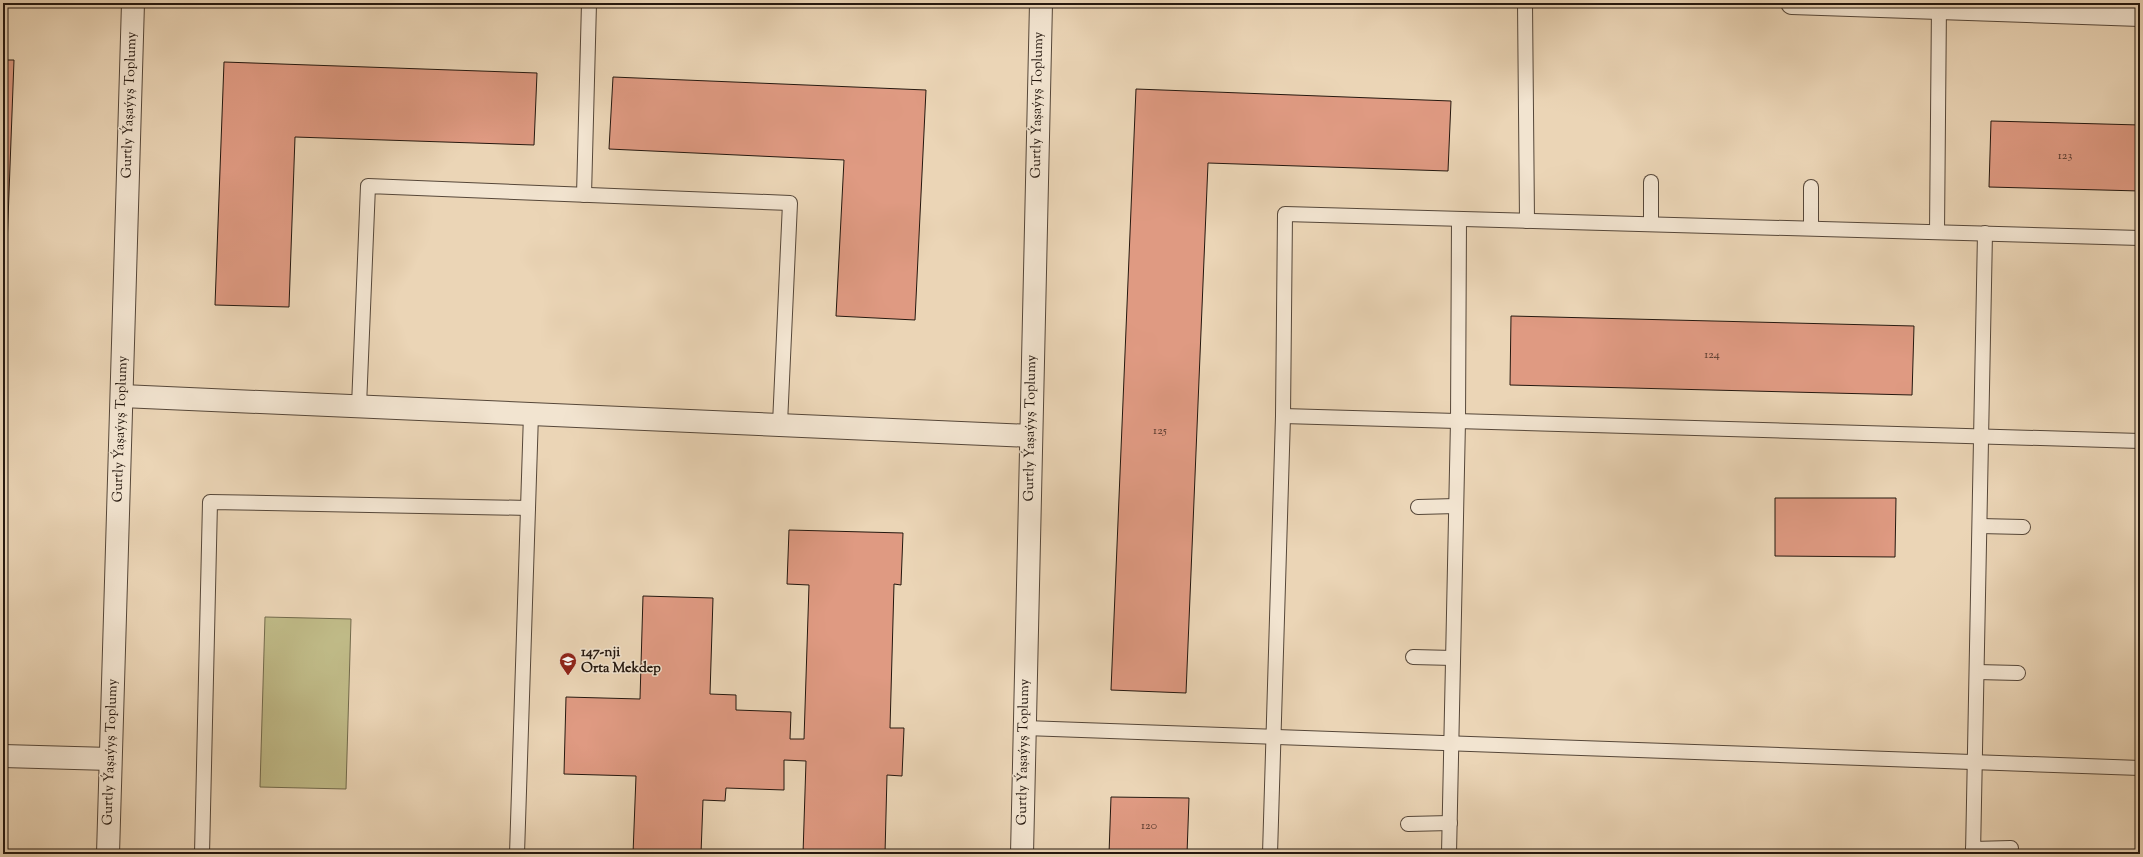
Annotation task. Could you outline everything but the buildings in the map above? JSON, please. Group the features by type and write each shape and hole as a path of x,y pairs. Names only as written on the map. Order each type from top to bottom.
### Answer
{"street":[{"name":"Gurtly Ýaşaýyş Toplumy","path":"108,854 133,3"},
{"name":"Gurtly Ýaşaýyş Toplumy","path":"1022,854 1041,3"},
{"path":"1792,3 1939,6 2140,15"},
{"path":"122,396 1031,436"},
{"path":"3,756 110,760"}],"lane":[{"path":"584,195 589,3"},
{"path":"1525,3 1527,221"},
{"path":"1937,232 1939,6"},
{"path":"1651,182 1651,224"},
{"path":"359,406 368,186 584,195 790,204 780,424"},
{"path":"1811,228 1812,187"},
{"path":"1270,854 1283,416 1285,214 2140,238"},
{"path":"1449,854 1458,421 1459,219"},
{"path":"1985,234 1978,672 1973,851 2011,848"},
{"path":"517,854 532,414"},
{"path":"1283,416 2140,441"},
{"path":"202,854 210,502 528,508"},
{"path":"1418,507 1456,506"},
{"path":"1980,526 2023,527"},
{"path":"1413,657 1453,658"},
{"path":"1978,672 2018,673"},
{"path":"1025,728 2140,768"},
{"path":"1408,824 1450,823"}],"shaded area":[{"path":"265,617 351,619 346,789 260,787"}],"place":[{"name":"147-nji Orta Mekdep","path":"568,676"}]}
